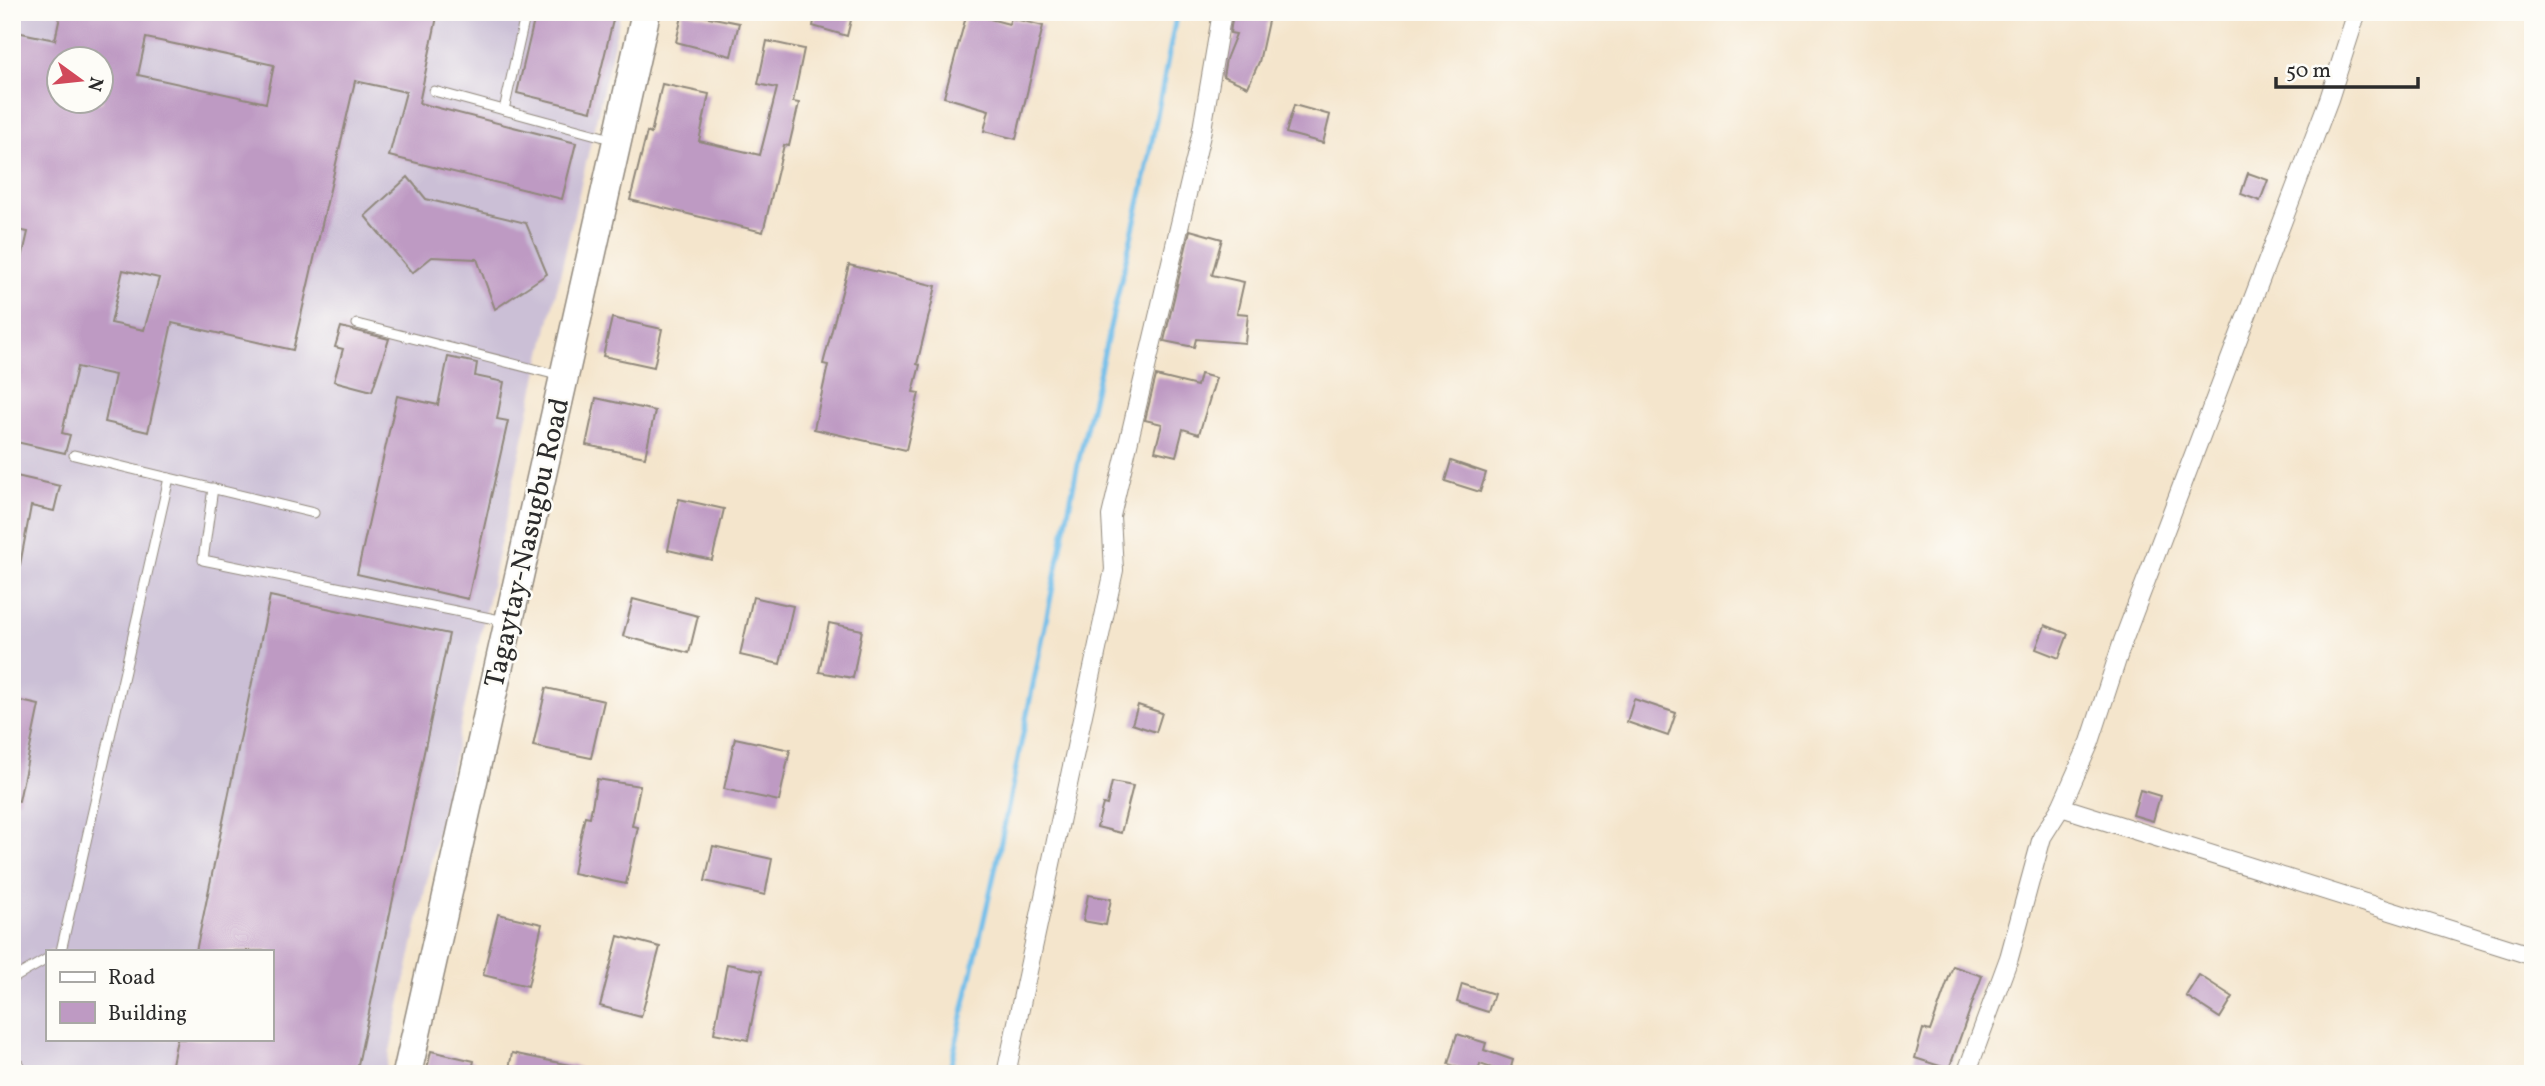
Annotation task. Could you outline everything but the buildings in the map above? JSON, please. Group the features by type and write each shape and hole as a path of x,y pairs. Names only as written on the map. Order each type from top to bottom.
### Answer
{"main road":[{"name":"Tagaytay-Nasugbu Road","path":"407,1074 566,378 646,12"}],"street":[{"path":"1006,1074 1114,570 1111,516 1201,135 1222,12"},
{"path":"1966,1074 2009,958 2042,837 2061,807 2090,742 2123,641 2329,99 2357,12"},
{"path":"2061,807 2533,956"}],"lane":[{"path":"504,110 526,12"},
{"path":"434,91 618,141"},
{"path":"357,324 566,378"},
{"path":"74,455 314,513"},
{"path":"61,950 169,478"},
{"path":"213,488 203,560 510,622"},
{"path":"12,979 46,960"},
{"path":"12,1053 24,1074"}],"shaded area":[{"path":"12,12 621,12 538,370 385,1074 12,1074"}],"waterway":[{"path":"949,1074 996,866 1079,459 1143,187 1177,12"}]}
